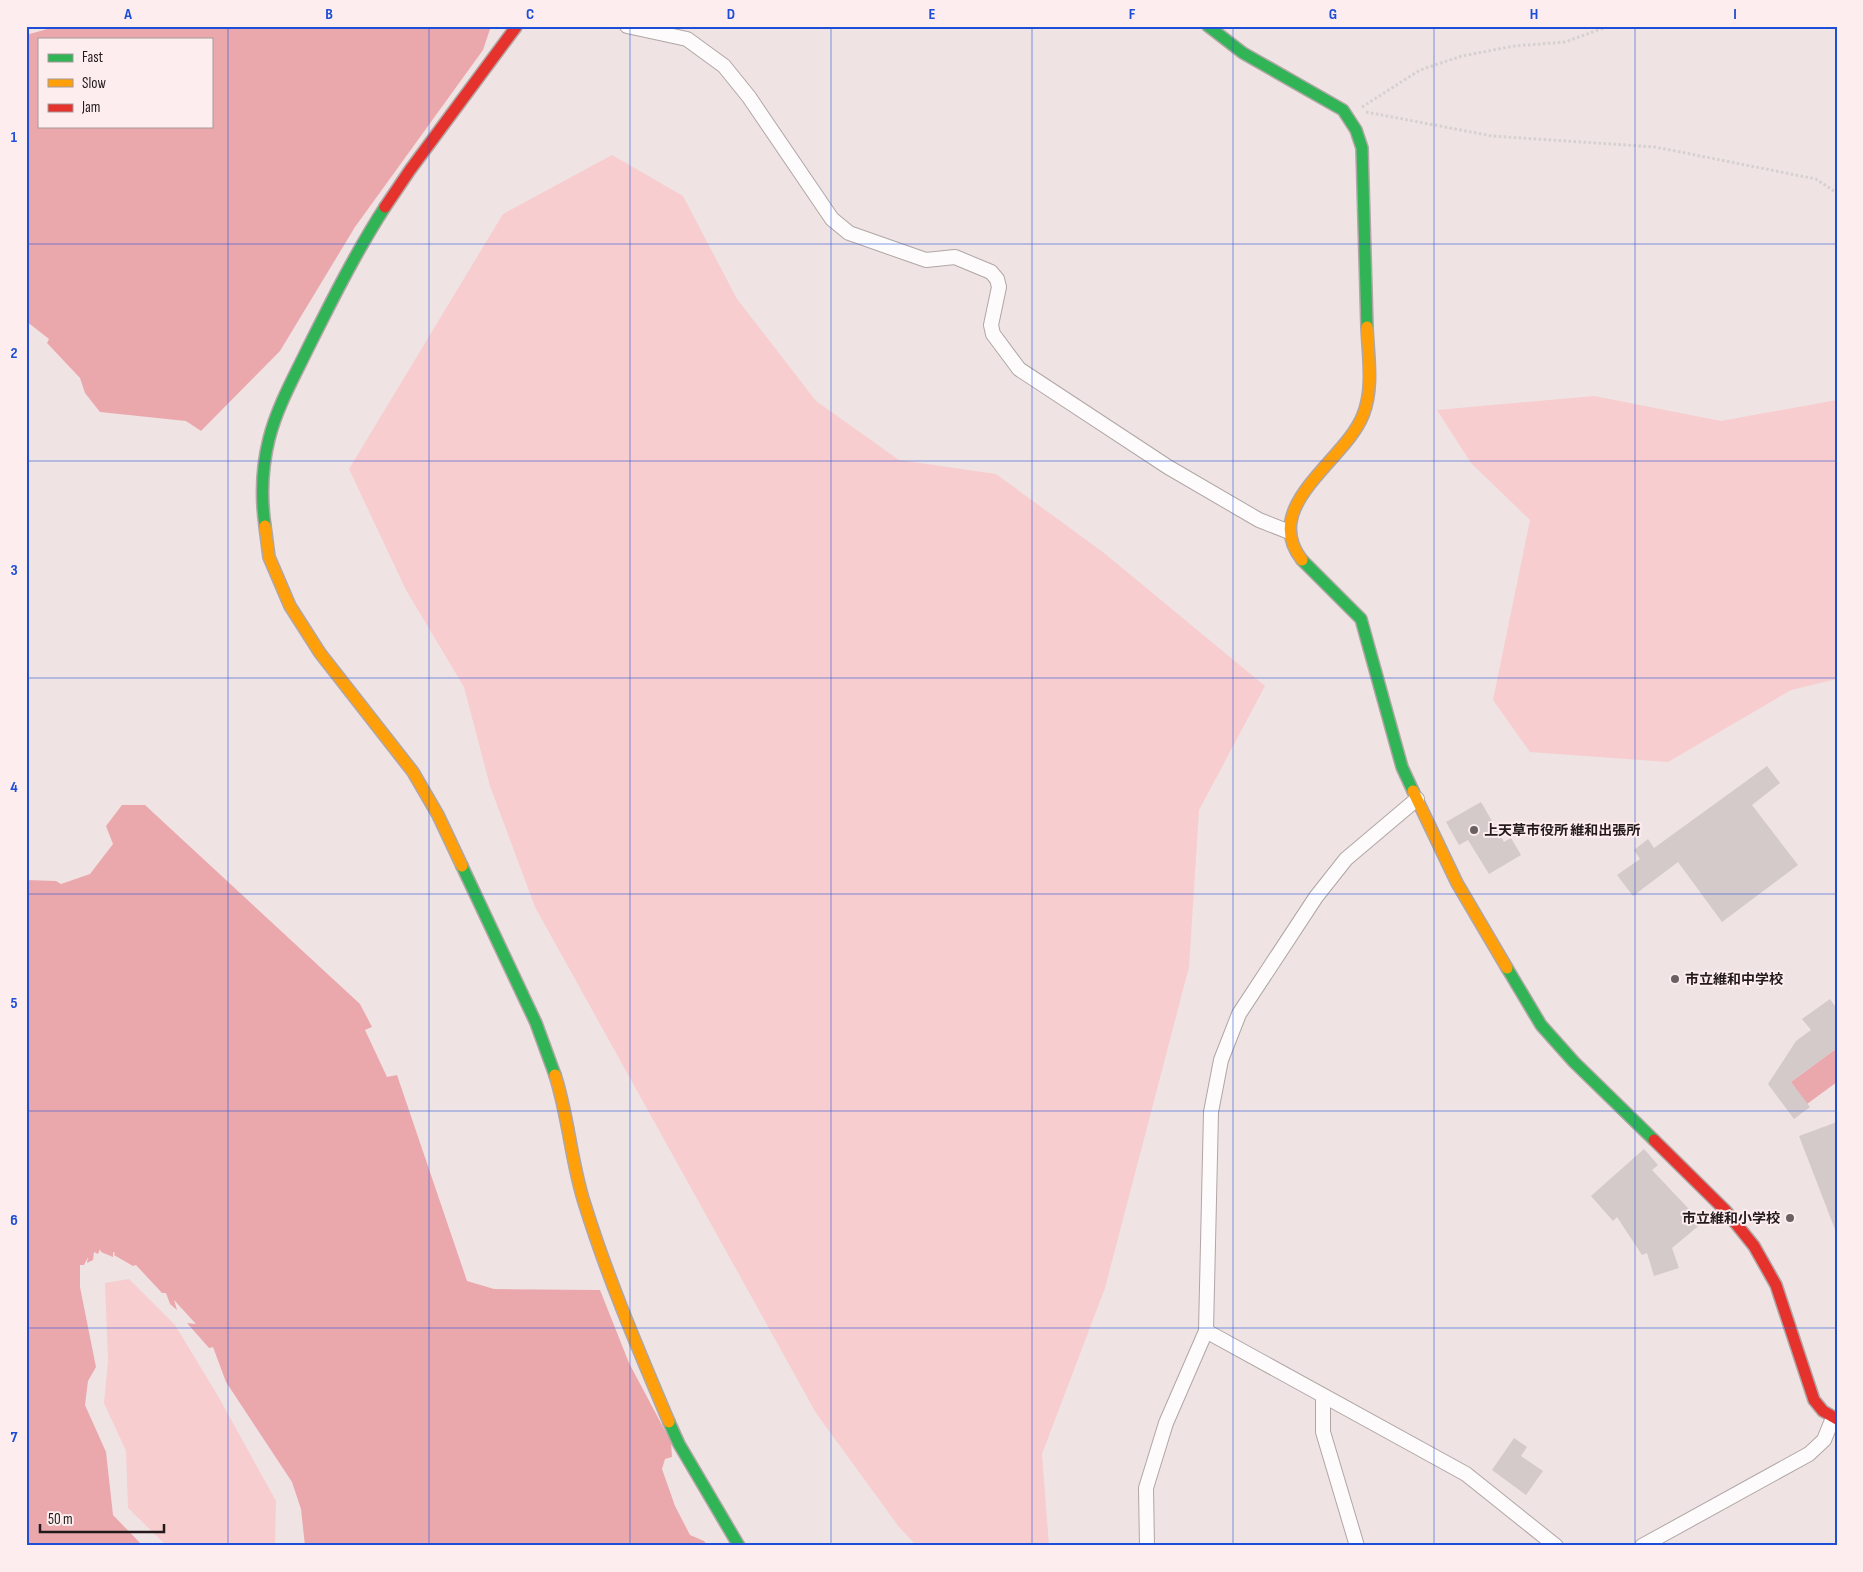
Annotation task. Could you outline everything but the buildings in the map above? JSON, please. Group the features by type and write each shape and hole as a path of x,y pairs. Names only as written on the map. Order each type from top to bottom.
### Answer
{"street":[{"path":"627,26 687,39 724,66 749,97 832,220 849,232 926,260 955,257 991,272 997,279 999,287 991,325 993,334 1020,369 1168,467 1259,520 1287,531"},
{"path":"1208,26 1244,54 1343,110 1356,130 1362,148 1369,397 1364,414 1356,429 1292,508 1287,531 1293,548 1318,576 1353,608 1361,619 1402,767 1457,883 1541,1025 1574,1062 1725,1210 1754,1246 1776,1285 1814,1400 1835,1418 1824,1440 1809,1454 1642,1546"},
{"path":"516,27 410,170 367,235 328,307 288,388 269,439 261,499 269,557 290,606 320,653 413,772 438,815 536,1023 552,1065 563,1099 584,1203 609,1276 654,1386 679,1444 739,1546"},
{"path":"1147,1546 1146,1488 1166,1423 1206,1331 1211,1112 1224,1051 1239,1014 1316,897 1346,858 1418,799"},
{"path":"1206,1331 1466,1474 1556,1546"},
{"path":"1323,1397 1323,1432 1357,1546"}],"path":[{"path":"1609,26 1565,42 1514,46 1462,56 1420,70 1357,110 1492,136 1656,147 1816,179 1837,193"}],"shaded area":[{"path":"58,26 491,26 483,50 355,227 280,351 201,431 186,421 100,412 85,393 80,378 47,343 49,339 26,321 26,35"},
{"path":"612,155 683,196 737,299 816,401 899,460 996,474 1104,553 1265,686 1199,810 1189,967 1105,1288 1042,1454 1049,1546 917,1546 899,1527 816,1413 535,907 490,786 464,687 406,590 349,469 503,214"},
{"path":"1594,396 1721,421 1837,400 1837,679 1791,690 1668,762 1530,752 1493,700 1530,520 1471,463 1437,410"},
{"path":"122,805 145,805 360,1004 372,1027 365,1030 387,1077 397,1075 467,1281 494,1289 600,1290 629,1363 671,1442 672,1457 665,1459 662,1469 675,1506 690,1535 704,1541 708,1546 305,1546 301,1509 292,1482 226,1382 213,1347 209,1348 187,1323 196,1324 174,1300 177,1310 170,1304 166,1293 162,1293 136,1265 133,1266 114,1255 115,1253 113,1252 113,1257 101,1252 100,1249 98,1254 94,1252 93,1260 87,1263 88,1257 84,1265 80,1265 80,1287 96,1367 88,1381 85,1405 106,1452 113,1515 143,1546 26,1546 26,880 56,881 61,884 90,874 113,844 106,826"},
{"path":"1837,1048 1837,1082 1807,1104 1791,1082"},
{"path":"129,1279 175,1325 218,1396 276,1501 275,1546 167,1546 128,1508 126,1451 104,1403 108,1361 105,1283"}],"traffic: fast":[{"path":"1208,26 1243,53 1343,110 1356,130 1362,148 1367,327"},
{"path":"265,526 263,505 264,471 269,439 276,415 335,294 385,207"},
{"path":"1302,560 1361,619 1402,767 1413,791"},
{"path":"462,866 536,1023 555,1075"},
{"path":"1507,968 1541,1025 1574,1062 1654,1140"},
{"path":"669,1422 679,1444 739,1546"}],"traffic: slow":[{"path":"1302,560 1292,540 1291,521 1298,502 1310,484 1354,432 1363,415 1369,383 1367,327"},
{"path":"265,526 269,557 290,606 320,653 413,772 438,815 462,866"},
{"path":"1413,791 1457,883 1507,968"},
{"path":"555,1075 564,1108 580,1189 594,1233 624,1315 669,1422"}],"traffic: jam":[{"path":"385,207 410,170 516,27"},
{"path":"1654,1140 1725,1210 1754,1246 1776,1285 1814,1400 1823,1411 1837,1419"}],"place":[{"name":"上天草市役所 維和出張所","path":"1474,830"},
{"name":"市立維和中学校","path":"1675,979"},
{"name":"市立維和小学校","path":"1790,1218"}]}
